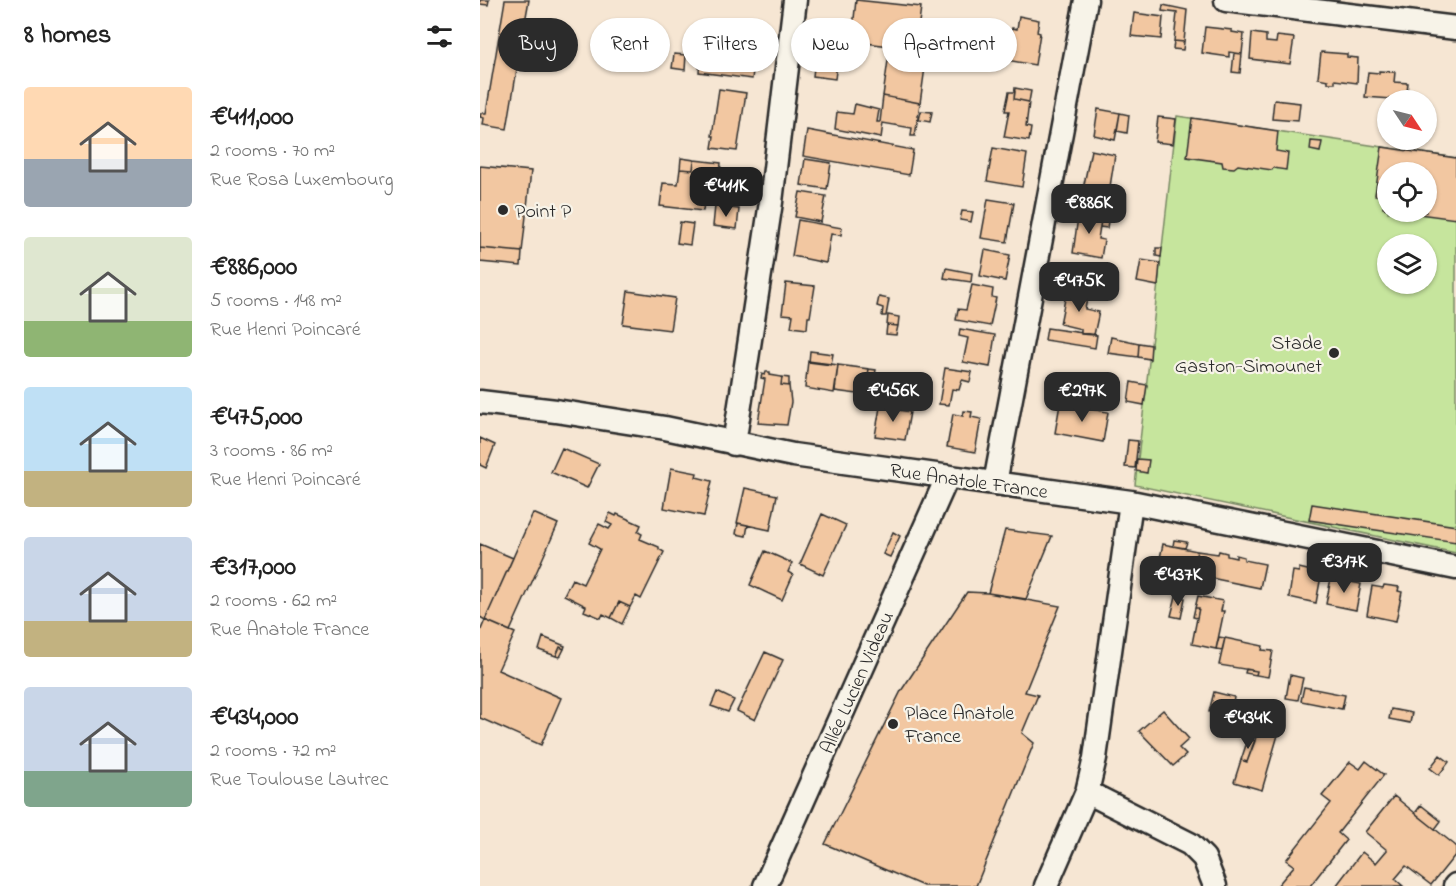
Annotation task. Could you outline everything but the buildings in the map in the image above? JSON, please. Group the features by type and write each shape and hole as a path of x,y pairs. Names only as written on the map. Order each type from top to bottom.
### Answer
{"street":[{"path":"734,444 771,202 795,0"},
{"path":"995,483 1086,0"},
{"path":"1226,0 1456,28"},
{"name":"Rue Anatole France","path":"480,402 654,426 793,455 1131,502 1456,568"},
{"name":"Allée Lucien Videau","path":"765,886 947,478"},
{"path":"1046,886 1087,792 1095,758 1131,502"},
{"path":"1087,792 1190,844 1204,858 1215,886"}],"green space":[{"path":"1177,116 1377,146 1377,150 1403,150 1456,158 1456,553 1135,485"}],"place":[{"name":"Point P","path":"503,210"},
{"name":"Stade Gaston-Simounet","path":"1334,353"},
{"name":"Place Anatole France","path":"893,724"}]}
